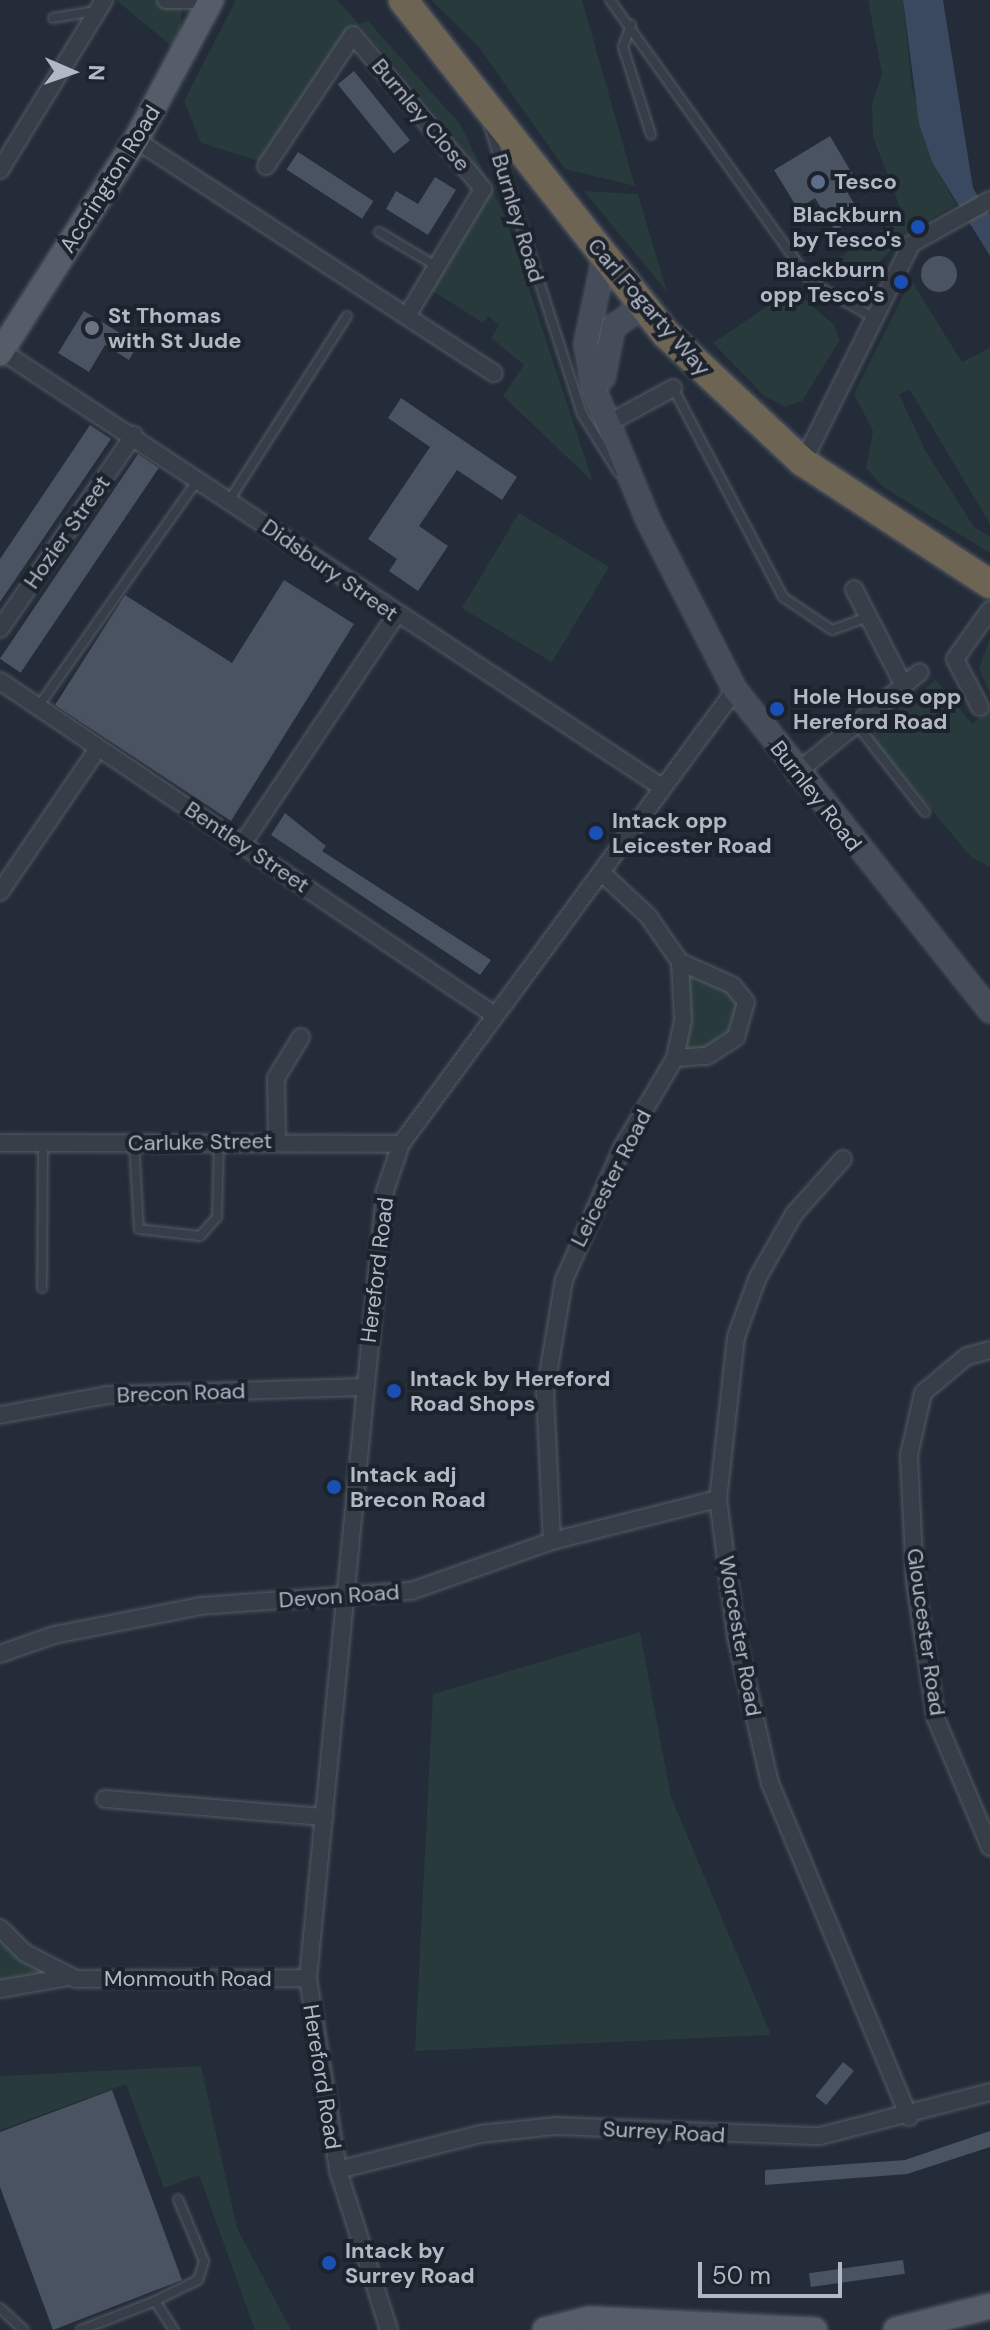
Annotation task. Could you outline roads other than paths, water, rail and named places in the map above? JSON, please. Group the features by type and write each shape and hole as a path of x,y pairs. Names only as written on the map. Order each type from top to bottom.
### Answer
{"highway":[{"name":"Carl Fogarty Way","path":"403,0 475,85 604,259 643,306 803,462 990,584"}],"main road":[{"name":"Accrington Road","path":"0,351 136,140 211,0"},
{"path":"909,2328 990,2306"},
{"path":"557,2328 815,2330"}],"street":[{"path":"166,0 211,0"},
{"path":"0,170 99,5"},
{"name":"Burnley Close","path":"266,166 313,107 353,35 483,189 407,316"},
{"path":"136,140 494,373"},
{"path":"803,462 871,316 911,244 990,200"},
{"name":"Burnley Road","path":"604,259 586,344 609,423 648,520 735,690 795,774 990,1011"},
{"name":"Burnley Road","path":"609,423 604,344 613,327 643,306"},
{"name":"Didsbury Street","path":"0,351 230,499 395,617 660,786"},
{"path":"609,423 673,388"},
{"name":"Hozier Street","path":"0,629 134,435"},
{"path":"854,589 904,686"},
{"path":"980,707 955,659 990,610"},
{"path":"243,843 395,617"},
{"path":"795,774 920,672"},
{"name":"Bentley Street","path":"0,681 97,750 243,843 493,1014"},
{"name":"Hereford Road","path":"389,2330 338,2170 308,1978 347,1597 363,1387 385,1191 401,1144 493,1014 603,874 660,786 735,690"},
{"path":"0,892 97,750"},
{"path":"603,874 648,916 680,962 732,985 746,1002 736,1037 707,1056 675,1058"},
{"name":"Leicester Road","path":"552,1541 545,1393 564,1280 616,1159 675,1058 683,1020 680,962"},
{"path":"277,1141 276,1078 301,1037"},
{"name":"Carluke Street","path":"0,1143 277,1141 401,1144"},
{"name":"Worcester Road","path":"843,1159 794,1214 758,1277 736,1337 718,1499 736,1636 770,1783 909,2117"},
{"name":"Gloucester Road","path":"990,1350 967,1356 923,1393 909,1455 915,1582 936,1719 990,1847"},
{"name":"Brecon Road","path":"0,1415 108,1395 363,1387"},
{"name":"Devon Road","path":"0,1654 54,1635 200,1606 411,1591 552,1541 718,1499"},
{"path":"105,1799 324,1817"},
{"name":"Monmouth Road","path":"0,1928 25,1953 69,1977"},
{"name":"Monmouth Road","path":"0,1989 69,1977 308,1978"},
{"name":"Surrey Road","path":"338,2170 526,2129 820,2136 909,2117 990,2092"}],"lane":[{"path":"610,0 631,25 812,283 871,316"},
{"path":"53,18 99,5"},
{"path":"631,25 623,47 651,135"},
{"name":"Burnley Road","path":"475,85 582,414 648,520"},
{"path":"379,232 436,266"},
{"path":"230,499 347,316"},
{"path":"673,388 783,597 832,630 868,617"},
{"path":"37,708 198,479"},
{"path":"856,724 925,812"},
{"path":"134,1143 139,1229 200,1236 212,1230 218,1210 219,1141"},
{"path":"42,1288 43,1144"},
{"path":"81,2330 155,2301 198,2280 204,2261 178,2199"},
{"path":"155,2301 174,2330"},
{"path":"0,2308 24,2330"}],"water":[{"path":"903,0 943,0 973,188 990,215 990,256 933,164 919,124"}],"place":[{"name":"Tesco","path":"818,182"},
{"name":"Blackburn by Tesco's","path":"918,227"},
{"name":"Blackburn opp Tesco's","path":"901,282"},
{"name":"St Thomas with St Jude","path":"92,328"},
{"name":"Hole House opp Hereford Road","path":"777,709"},
{"name":"Intack opp Leicester Road","path":"596,833"},
{"name":"Intack by Hereford Road Shops","path":"394,1391"},
{"name":"Intack adj Brecon Road","path":"334,1487"},
{"name":"Intack by Surrey Road","path":"329,2263"}]}
